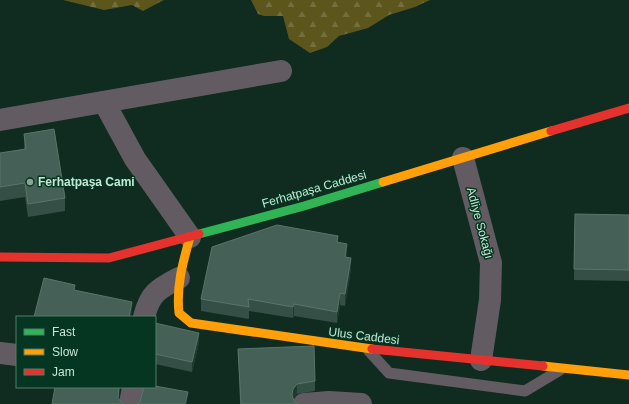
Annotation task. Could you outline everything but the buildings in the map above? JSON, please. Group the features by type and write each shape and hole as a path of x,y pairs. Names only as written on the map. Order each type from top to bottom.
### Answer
{"main road":[{"name":"Ferhatpaşa Caddesi","path":"0,257 109,258 304,206 629,108"},
{"name":"Ulus Caddesi","path":"190,236 179,278 176,297 179,313 191,323 367,349 629,375"}],"street":[{"path":"0,120 281,71"},
{"path":"104,102 135,160 190,236"},
{"name":"Adliye Sokağı","path":"463,158 491,263 490,300 481,360"},
{"path":"144,316 147,303 156,291 179,278"},
{"path":"0,353 16,355"},
{"path":"130,404 133,388"},
{"path":"304,404 329,402 361,404"}],"lane":[{"path":"367,349 389,373 525,391 564,368"}],"green space":[{"path":"63,0 164,0 143,11 132,5 104,10"},
{"path":"251,0 430,0 415,7 389,15 368,28 339,36 327,47 310,53 289,39 283,16 264,16 258,14"}],"traffic: fast":[{"path":"199,234 304,206 383,182"}],"traffic: slow":[{"path":"383,182 551,131"},
{"path":"190,237 181,274 178,303 179,313 191,323 372,349"},
{"path":"543,366 629,375"}],"traffic: jam":[{"path":"551,131 629,108"},
{"path":"0,257 109,258 199,234"},
{"path":"372,349 543,366"}],"place":[{"name":"Ferhatpaşa Cami","path":"30,182"}]}
